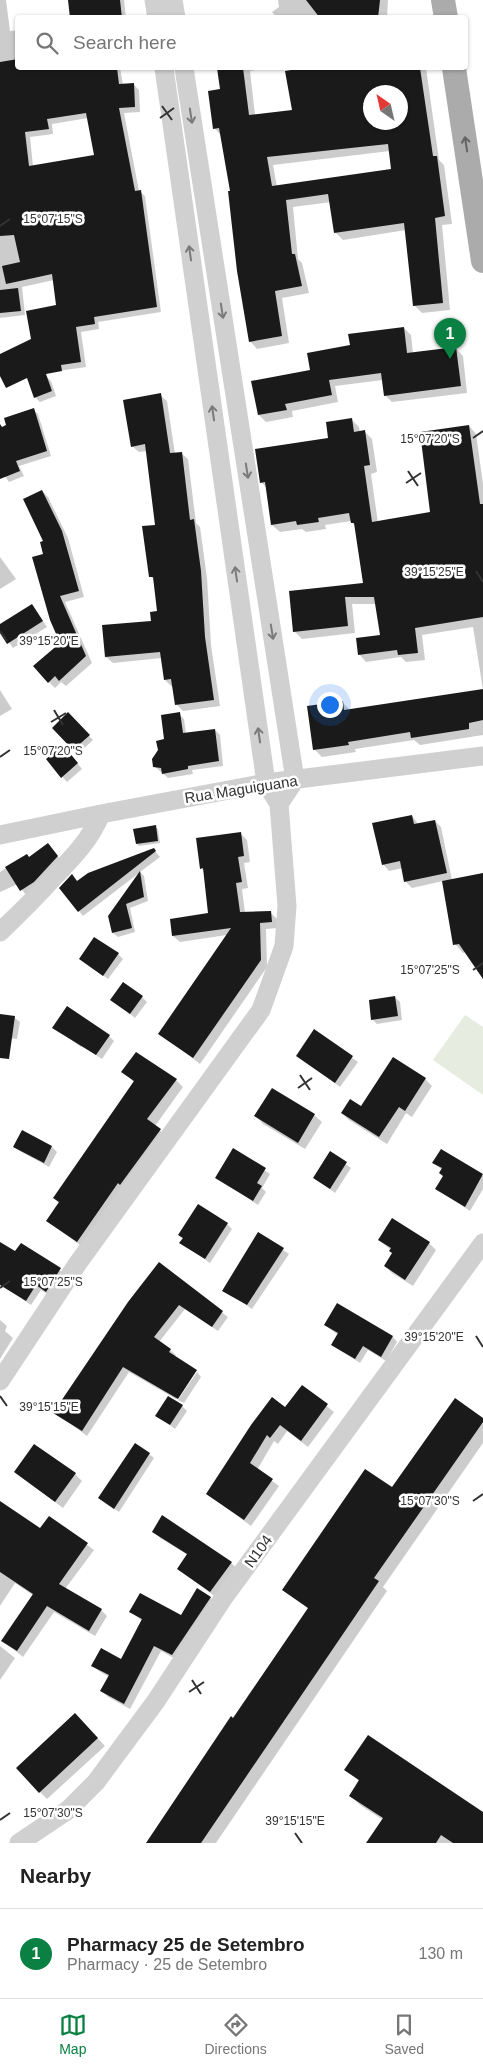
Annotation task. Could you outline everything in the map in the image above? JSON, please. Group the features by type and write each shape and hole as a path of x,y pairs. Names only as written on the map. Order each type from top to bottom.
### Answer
{"main road":[{"path":"443,0 446,15"},
{"path":"454,70 477,180 483,261"}],"street":[{"path":"154,0 156,15"},
{"path":"173,0 176,15"},
{"path":"0,1381 78,1263 261,1010 284,946 287,906 279,804 266,784 164,70"},
{"path":"184,70 295,780 279,804"},
{"name":"Rua Maguiguana","path":"0,835 101,814 266,784 483,756"},
{"path":"0,932 71,860 93,833 101,814"},
{"name":"N104","path":"19,1843 68,1810 96,1782 156,1701 222,1600 483,1243"}],"shaded area":[{"path":"465,1015 483,1027 483,1095 433,1060"}],"building":[{"path":"68,0 120,0 122,15 70,15"},
{"path":"306,0 380,0 378,15 318,15"},
{"path":"15,60 15,70 117,70 119,84 134,83 135,107 119,108 135,191 141,190 157,307 94,317 95,324 76,327 81,362 61,365 62,371 46,374 52,391 34,398 27,378 6,388 0,376 0,354 31,339 26,311 56,305 52,274 6,284 2,266 20,262 14,235 0,236 0,62","holes":["86,113 94,155 29,166 25,132 49,129 47,119"]},
{"path":"217,70 243,70 249,115 292,110 285,71 420,70 433,156 437,156 445,216 435,218 443,303 413,306 404,223 334,233 328,194 286,200 292,254 295,254 302,286 275,291 282,336 249,342 237,271 228,191 230,191 219,128 213,129 208,91 220,89","holes":["388,144 391,169 272,186 267,157"]},
{"path":"18,288 21,311 0,313 0,290"},
{"path":"404,327 407,353 456,347 461,386 384,396 381,373 329,380 332,395 285,404 287,410 258,415 251,381 310,370 307,353 350,345 348,334"},
{"path":"161,393 170,453 182,452 190,520 194,519 201,571 205,637 214,700 175,705 171,679 164,680 160,652 105,657 102,625 151,621 150,612 157,611 153,577 149,577 142,526 155,525 145,444 131,447 123,400"},
{"path":"34,408 47,451 16,461 20,471 0,479 0,424 2,427 6,425 4,418"},
{"path":"352,418 354,432 365,430 370,465 364,466 372,522 430,512 420,432 469,425 480,504 483,504 483,617 415,628 418,653 398,655 397,650 358,655 356,638 380,635 374,597 345,597 348,626 293,632 289,591 363,583 354,523 351,523 349,513 318,518 319,522 297,525 296,521 271,525 265,482 260,483 255,449 328,438 326,422"},
{"path":"42,490 62,531 79,591 60,596 86,656 59,681 55,676 48,683 33,666 60,643 50,620 32,557 43,554 40,542 43,541 23,499"},
{"path":"32,604 43,621 7,644 0,633 0,624"},
{"path":"483,689 483,720 469,723 469,729 411,738 410,732 348,742 349,745 313,750 307,706 343,701 344,710"},
{"path":"68,712 90,735 73,750 52,728"},
{"path":"180,712 183,733 215,729 219,761 188,766 188,769 162,774 161,768 153,767 152,759 158,750 156,741 164,739 161,715"},
{"path":"63,745 78,763 61,778 46,759"},
{"path":"412,815 414,824 435,820 447,873 404,882 400,861 382,865 372,823"},
{"path":"156,825 158,841 136,844 133,829"},
{"path":"241,832 244,856 238,857 242,882 236,883 240,912 271,911 272,922 260,923 261,960 193,1058 158,1034 231,928 172,936 170,919 208,913 203,868 200,869 196,838"},
{"path":"48,843 58,856 34,882 20,891 5,867 27,854 29,857"},
{"path":"154,848 156,851 78,912 59,888 72,874 77,881 88,873"},
{"path":"140,871 144,897 126,904 132,928 112,933 108,916"},
{"path":"483,873 483,979 459,944 453,945 442,881"},
{"path":"94,937 119,953 103,976 79,959"},
{"path":"123,982 143,996 130,1014 110,1000"},
{"path":"395,996 398,1016 371,1020 369,1000"},
{"path":"67,1006 110,1035 96,1055 52,1028"},
{"path":"0,1014 15,1016 9,1059 0,1058"},
{"path":"314,1029 353,1056 335,1083 296,1056"},
{"path":"136,1052 177,1079 147,1119 161,1129 120,1185 118,1183 77,1242 46,1221 59,1202 53,1198 134,1081 121,1072"},
{"path":"393,1057 426,1078 405,1111 399,1107 379,1137 341,1113 350,1099 361,1106"},
{"path":"272,1088 315,1114 298,1143 254,1116"},
{"path":"22,1130 52,1146 44,1163 13,1147"},
{"path":"233,1148 266,1168 257,1183 262,1186 253,1201 215,1178"},
{"path":"441,1149 483,1174 465,1207 435,1189 443,1176 439,1173 442,1168 432,1163"},
{"path":"330,1151 347,1162 330,1189 313,1178"},
{"path":"198,1204 228,1223 205,1259 179,1243 183,1238 178,1235"},
{"path":"392,1218 430,1242 405,1280 384,1266 392,1253 389,1251 391,1248 378,1240"},
{"path":"258,1232 284,1248 247,1305 222,1291"},
{"path":"0,1242 15,1251 21,1243 61,1268 46,1292 36,1285 26,1301 0,1285"},
{"path":"159,1262 223,1311 212,1327 179,1305 154,1337 171,1349 169,1352 197,1370 178,1399 123,1367 82,1431 53,1413 128,1302"},
{"path":"337,1303 393,1336 381,1357 363,1346 355,1359 331,1345 338,1333 324,1325"},
{"path":"302,1385 328,1404 301,1441 280,1425 270,1438 267,1435 250,1463 273,1479 244,1520 206,1494 251,1425 272,1397 285,1407"},
{"path":"168,1396 183,1405 170,1425 155,1416"},
{"path":"455,1398 483,1418 483,1422 374,1578 379,1581 201,1843 146,1843 231,1716 233,1718 308,1608 282,1590 365,1469 392,1487"},
{"path":"135,1443 150,1453 114,1509 98,1498"},
{"path":"34,1444 76,1473 55,1502 14,1472"},
{"path":"0,1501 40,1528 49,1516 88,1543 59,1584 102,1609 89,1631 47,1606 17,1651 1,1641 33,1594 0,1572"},
{"path":"162,1515 232,1562 210,1592 177,1569 187,1554 152,1532"},
{"path":"197,1588 211,1597 172,1655 154,1646 124,1704 100,1691 109,1675 91,1666 101,1648 121,1659 142,1619 129,1612 140,1593 181,1615"},
{"path":"75,1713 98,1738 39,1793 16,1768"},
{"path":"368,1735 483,1812 483,1843 453,1843 441,1835 436,1843 366,1843 383,1818 349,1796 359,1780 344,1770"}],"place":[{"name":"Pharmacy 25 de Setembro","path":"450,359"}]}
